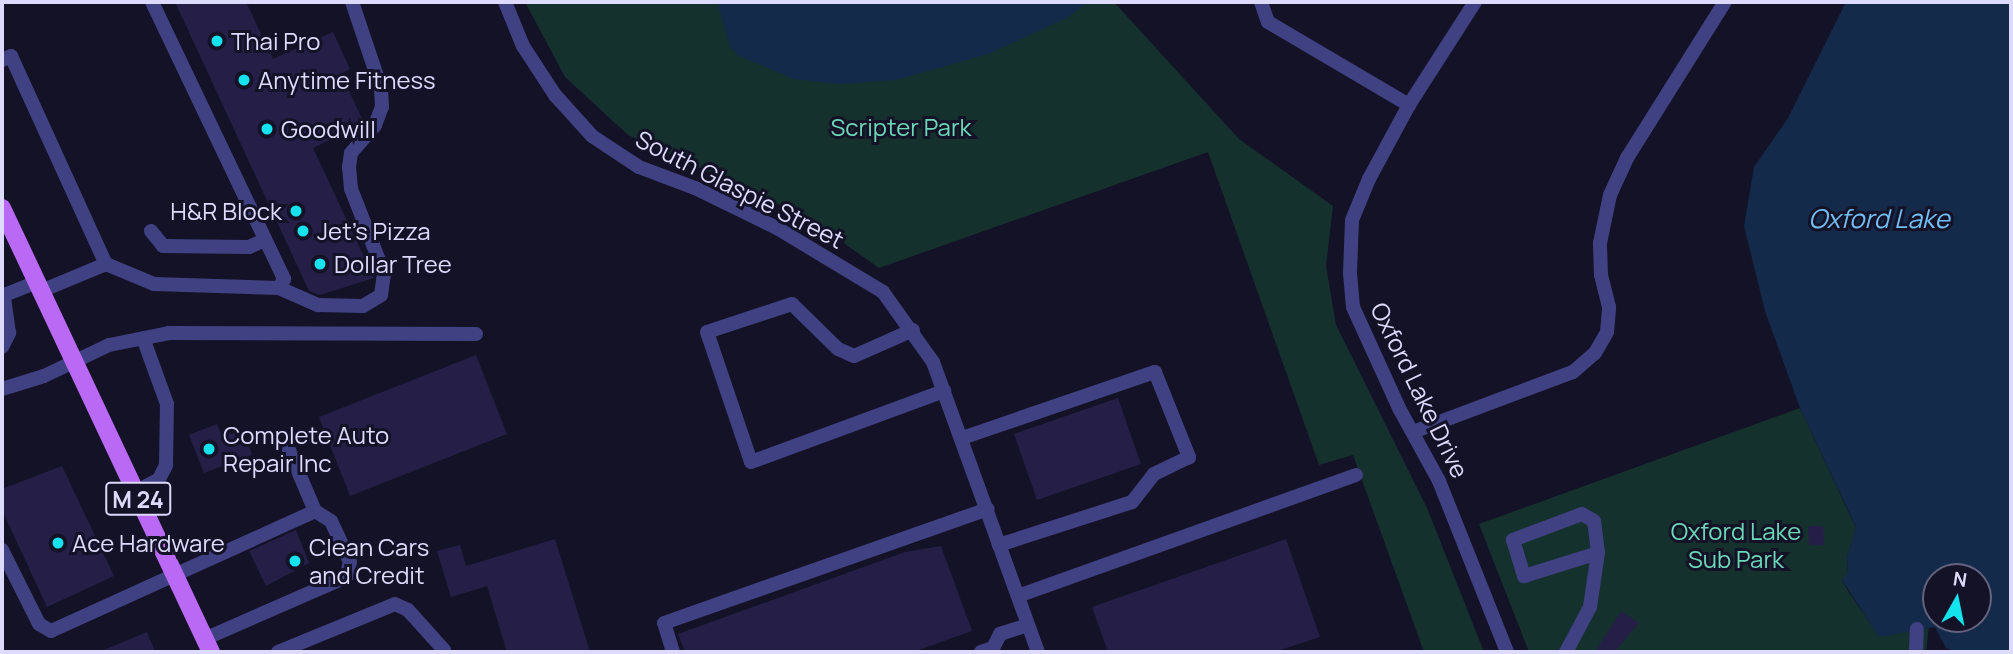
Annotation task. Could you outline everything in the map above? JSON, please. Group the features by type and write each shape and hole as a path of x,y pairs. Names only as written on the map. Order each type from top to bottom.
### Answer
{"main road":[{"name":"M 24","path":"2,208 207,645"}],"street":[{"path":"152,2 284,278 279,288"},
{"path":"2,347 9,333 3,296 106,264 154,284 279,288 310,304 363,306 374,303 384,285 351,189 352,153 375,125 382,107 376,65 352,2"},
{"name":"South Glaspie Street","path":"505,2 529,56 555,95 592,136 639,167 695,188 832,259 883,292 913,330 933,362 1038,652"},
{"path":"1261,2 1268,22 1409,105"},
{"name":"Oxford Lake Drive","path":"1475,2 1409,105 1352,220 1350,273 1353,307 1439,481 1507,652"},
{"path":"1413,432 1573,372 1595,353 1607,332 1609,307 1601,275 1600,243 1610,195 1627,158 1725,2"},
{"path":"2,60 11,56 106,264"},
{"path":"151,231 163,246 249,247 265,240"},
{"path":"913,330 854,356 838,349 792,304 706,332 751,462 944,391"},
{"path":"2,389 69,354 169,333 476,334"},
{"path":"135,492 159,479 166,465 167,404 143,338"},
{"path":"962,438 1155,372 1189,457 1154,474 1132,502 999,545"},
{"path":"207,645 346,577 350,562 331,521 315,511 289,450"},
{"path":"1018,596 1356,475"},
{"path":"673,652 664,623 986,509"},
{"path":"2,550 39,624 51,631 315,511"},
{"path":"1566,652 1586,622 1598,554 1594,521 1582,514 1517,536 1512,547 1524,576 1598,554"},
{"path":"278,652 395,604 408,610 444,650"},
{"path":"981,652 993,648 1000,634 1028,625"},
{"path":"1916,652 1917,629"}],"green space":[{"name":"Scripter Park","path":"525,2 1114,2 1239,139 1333,206 1326,266 1336,325 1427,508 1484,652 1424,652 1353,455 1319,465 1208,152 879,268 810,219 628,135 565,77"},
{"name":"Oxford Lake Sub Park","path":"1800,408 1856,528 1847,557 1848,574 1842,580 1879,636 1922,627 1922,633 1928,633 1926,652 1529,652 1479,524"}],"water":[{"path":"717,2 1087,2 1069,17 988,54 896,80 840,84 794,79 739,56 730,46"},
{"name":"Oxford Lake","path":"1846,2 2011,2 2011,651 1956,652 1946,648 1938,633 1992,633 1992,563 1922,563 1922,629 1879,637 1842,580 1848,573 1847,557 1856,527 1800,408 1765,311 1744,226 1754,167 1788,118"}],"building":[{"path":"175,2 246,2 273,59 333,32 350,69 341,74 364,123 313,148 374,278 320,295 309,291"},
{"path":"476,355 507,434 350,496 319,417"},
{"path":"1118,398 1141,464 1037,500 1014,434"},
{"path":"217,424 222,437 243,430 252,455 204,473 189,435"},
{"name":"Ace Hardware","path":"62,466 114,576 47,607 2,510 2,489"},
{"path":"1808,526 1823,526 1824,545 1809,545"},
{"path":"296,530 309,563 266,586 249,551"},
{"path":"555,539 590,652 507,652 487,586 451,597 437,551 460,545 466,566"},
{"path":"1286,539 1320,637 1274,652 1108,652 1092,607"},
{"path":"941,546 972,631 913,652 685,652 678,634 905,552"},
{"path":"1621,611 1639,623 1614,652 1595,652"},
{"path":"147,632 155,652 99,652"}],"place":[{"name":"Thai Pro","path":"217,41"},
{"name":"Anytime Fitness","path":"244,80"},
{"name":"Goodwill","path":"267,129"},
{"name":"H&R Block","path":"296,211"},
{"name":"Jet's Pizza","path":"303,231"},
{"name":"Dollar Tree","path":"320,264"},
{"name":"Complete Auto Repair Inc","path":"209,449"},
{"name":"Ace Hardware","path":"58,543"},
{"name":"Clean Cars and Credit","path":"295,561"}]}
